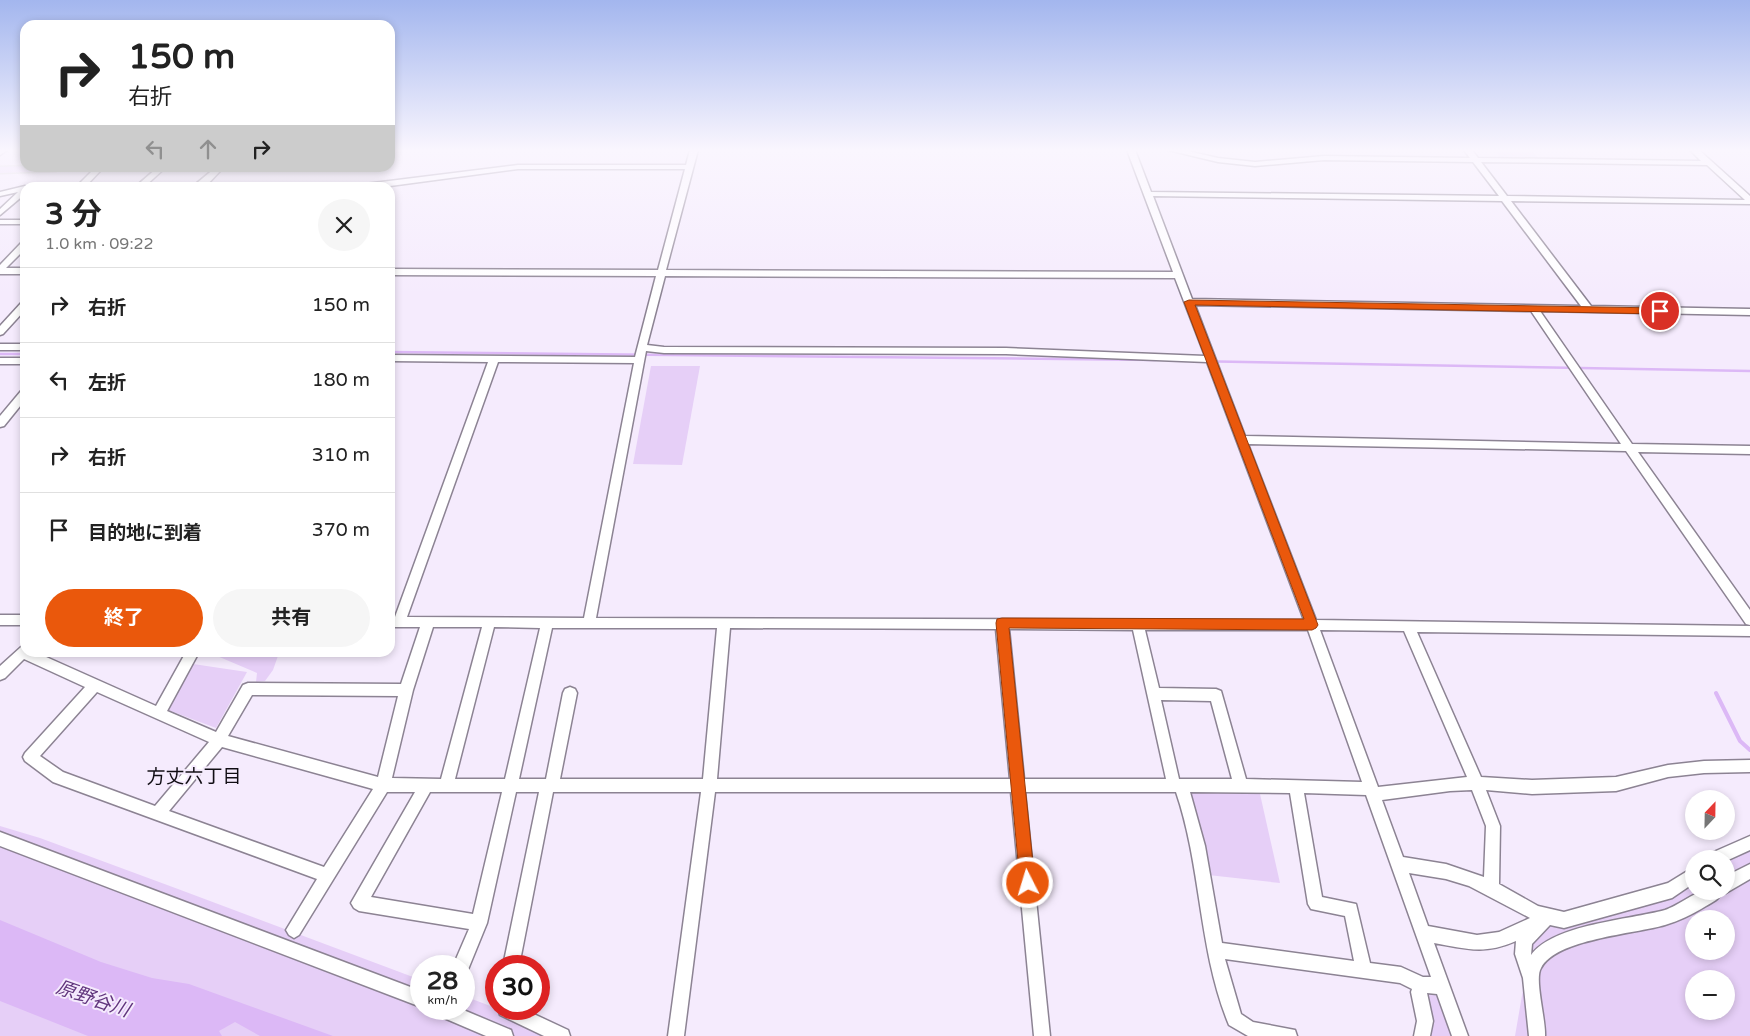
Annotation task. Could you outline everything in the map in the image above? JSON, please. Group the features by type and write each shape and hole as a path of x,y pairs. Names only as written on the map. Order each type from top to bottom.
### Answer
{"street":[{"path":"0,213 15,198"},
{"path":"589,622 641,354 681,198"},
{"path":"1150,198 1312,625 1460,1036"},
{"path":"1407,198 1750,201"},
{"path":"1506,200 1588,310"},
{"path":"0,222 20,222"},
{"path":"0,270 20,249"},
{"path":"0,270 20,271"},
{"path":"395,272 1178,275"},
{"path":"1189,302 1750,312"},
{"path":"1534,309 1680,523 1750,620"},
{"path":"0,332 20,310"},
{"path":"0,347 20,347"},
{"path":"395,358 494,359 641,354 664,350 1050,352 1145,355 1213,364"},
{"path":"395,619 494,359"},
{"path":"0,361 20,361"},
{"path":"0,423 20,399"},
{"path":"1241,440 1750,450"},
{"path":"0,620 20,620"},
{"path":"395,622 1312,625 1750,631"},
{"path":"676,1036 709,785 724,622"},
{"path":"294,930 383,785 406,690 428,623"},
{"path":"446,785 489,623"},
{"path":"466,955 479,923 547,623"},
{"path":"1002,623 1042,1036"},
{"path":"1138,624 1178,786 1186,800 1204,881 1215,950 1235,1019 1242,1030 1289,1036"},
{"path":"1408,626 1489,812 1493,826 1490,888"},
{"path":"0,674 20,656"},
{"path":"35,657 219,740 383,785 1296,786 1373,792 1475,783 1532,787 1616,784 1668,771 1704,767 1750,766"},
{"path":"159,713 190,657"},
{"path":"95,685 30,757 58,777 328,876"},
{"path":"158,813 219,740 248,689 406,690"},
{"path":"513,955 570,693"},
{"path":"1154,694 1216,695 1241,786"},
{"path":"426,785 359,903 479,923"},
{"path":"1296,786 1316,904 1351,909 1364,970"},
{"path":"0,840 410,995"},
{"path":"1734,850 1750,843"},
{"path":"1399,864 1440,869 1490,888 1531,912 1548,918 1564,920 1672,890 1685,881"},
{"path":"1735,880 1750,871"},
{"path":"1537,1036 1538,1030 1533,1004 1532,966 1539,954 1593,932 1659,919 1690,908 1702,900"},
{"path":"1424,933 1477,943 1500,940 1548,918"},
{"path":"1533,982 1523,954 1524,940 1548,918"},
{"path":"1215,950 1401,975 1422,985 1443,986"},
{"path":"1422,985 1419,992 1425,1021 1422,1036"},
{"path":"469,1020 505,1036"},
{"path":"529,1020 562,1036"}],"shaded area":[{"path":"651,366 700,366 682,465 633,464"},
{"path":"219,657 278,657 273,670 265,681 256,682 257,673"},
{"path":"193,664 247,672 216,728 168,710"},
{"path":"1190,792 1260,794 1280,883 1208,875"},
{"path":"0,826 40,838 410,976 410,1020 475,1020 475,1000 485,1004 485,1020 522,1020 556,1036 0,1036"},
{"path":"1750,851 1750,1036 1515,1036 1533,932 1685,879 1685,900 1735,900 1735,858"},
{"path":"1420,988 1440,993 1452,1036 1428,1036"}],"water":[{"name":"原野谷川","path":"0,920 101,962 152,978 189,984 333,1036 260,1036 235,1022 219,1031 222,1036 88,1036 0,1001"}],"waterway":[{"path":"395,352 1155,360"},
{"path":"0,354 20,354"},
{"path":"1191,361 1750,371"},
{"path":"1716,693 1740,741 1750,750"}],"district":[{"name":"方丈六丁目","path":"194,777"}],"route":[{"path":"1028,883 1002,623 1312,625 1189,302 1660,311"}]}
